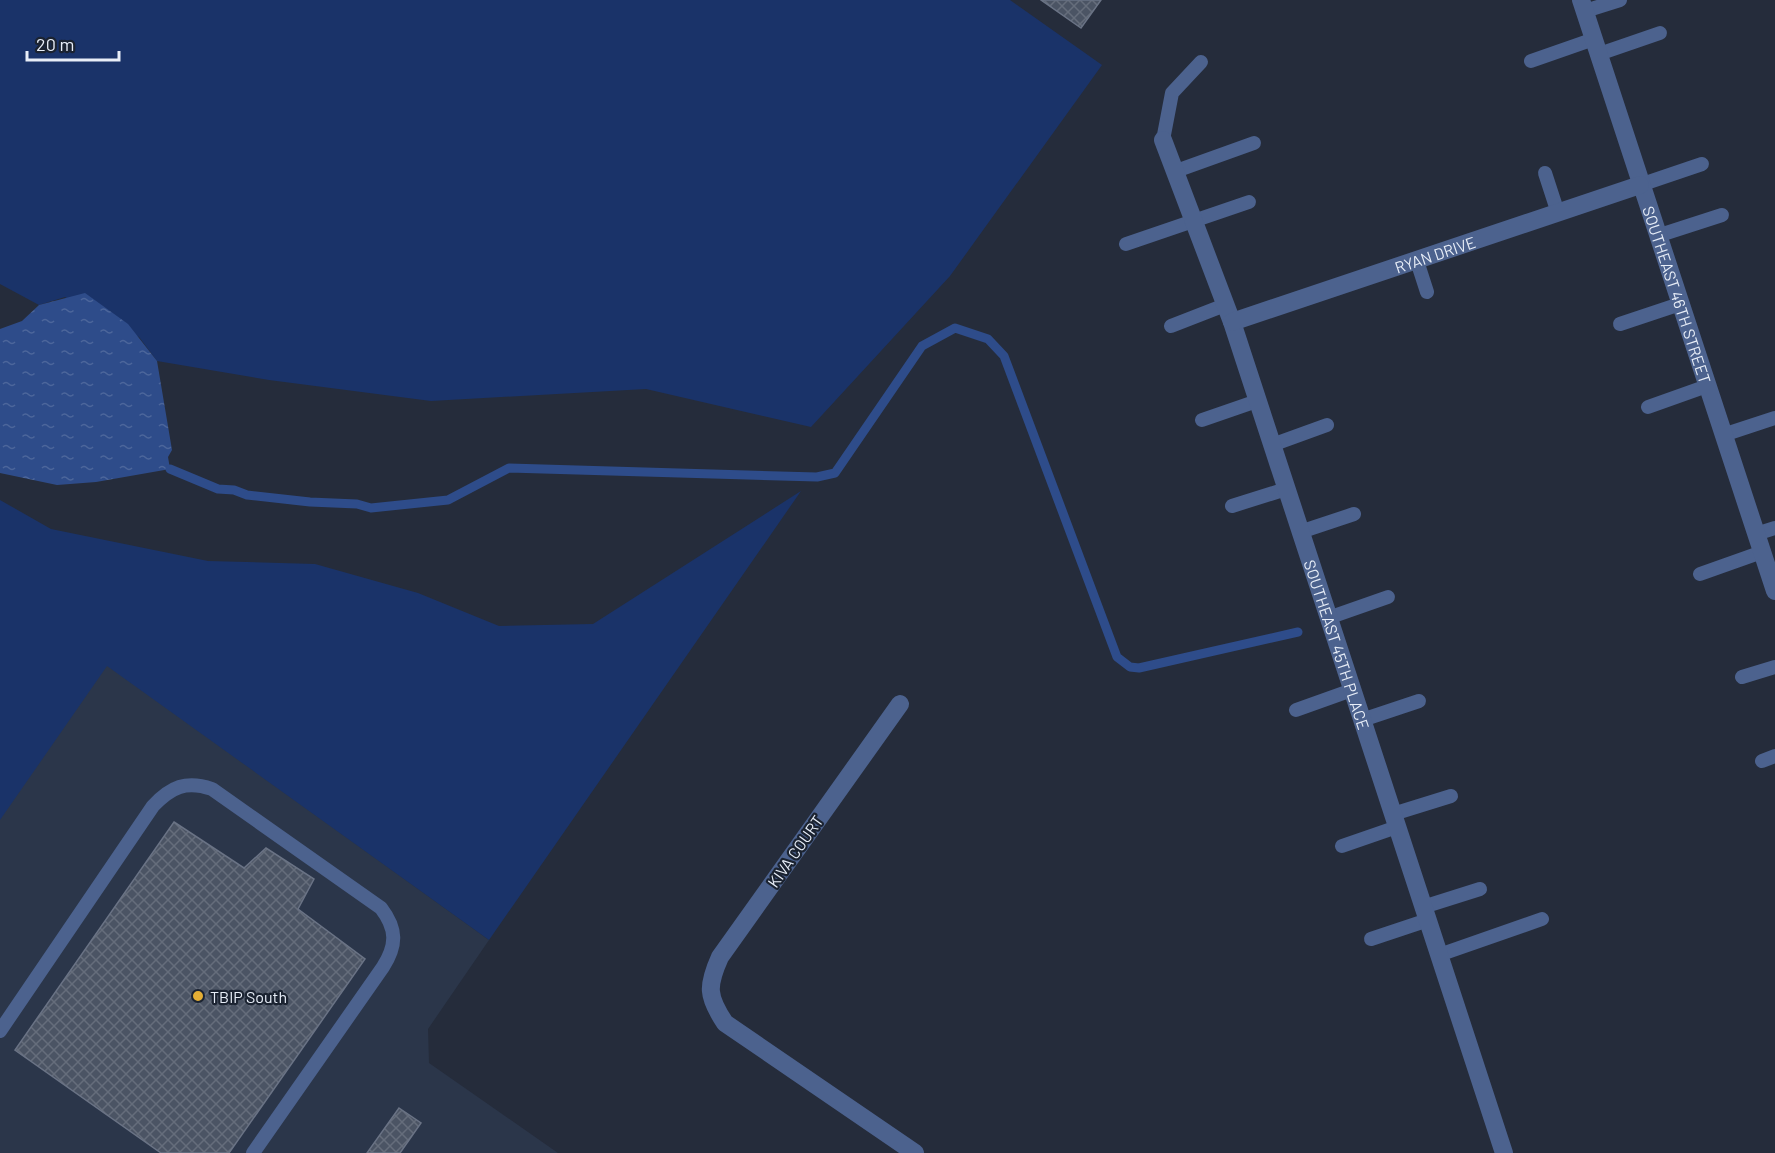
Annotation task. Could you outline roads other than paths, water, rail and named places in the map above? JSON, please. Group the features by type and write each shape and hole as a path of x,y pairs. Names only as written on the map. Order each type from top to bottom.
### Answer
{"street":[{"name":"SOUTHEAST 46TH STREET","path":"1583,6 1775,591"},
{"name":"SOUTHEAST 45TH PLACE","path":"1163,140 1229,313 1504,1153"},
{"name":"RYAN DRIVE","path":"1229,313 1417,261 1640,185"},
{"name":"KIVA COURT","path":"900,704 720,957 709,982 713,1005 725,1023 746,1040 915,1153"}],"lane":[{"path":"1583,6 1620,0"},
{"path":"1531,61 1660,33"},
{"path":"1163,140 1172,93 1201,62"},
{"path":"1176,171 1254,143"},
{"path":"1640,185 1702,164"},
{"path":"1545,173 1558,213"},
{"path":"1126,244 1249,202"},
{"path":"1658,236 1722,215"},
{"path":"1417,261 1427,292"},
{"path":"1620,324 1680,304"},
{"path":"1171,326 1229,313"},
{"path":"1648,407 1707,386"},
{"path":"1202,420 1257,402"},
{"path":"1724,435 1775,418"},
{"path":"1272,445 1327,425"},
{"path":"1232,506 1286,489"},
{"path":"1300,532 1354,514"},
{"path":"1756,534 1775,528"},
{"path":"1700,574 1762,552"},
{"path":"1328,618 1388,597"},
{"path":"1742,677 1775,667"},
{"path":"1296,710 1352,690"},
{"path":"1362,720 1419,701"},
{"path":"0,1031 153,806 175,787 198,784 212,789 381,908 390,919 395,938 383,968 253,1153"},
{"path":"1342,846 1451,796"},
{"path":"1371,939 1480,889"},
{"path":"1439,955 1542,918"}],"water":[{"path":"85,293 128,324 157,361 172,450 168,457 170,469 96,482 57,485 0,473 0,329 22,321 39,305"}],"waterway":[{"path":"170,469 218,489 234,490 247,495 310,502 357,504 371,508 448,500 509,468 817,477 835,473 922,346 955,328 988,339 1004,356 1117,657 1130,667 1139,668 1298,632"}],"place":[{"name":"TBIP South","path":"198,996"}]}
